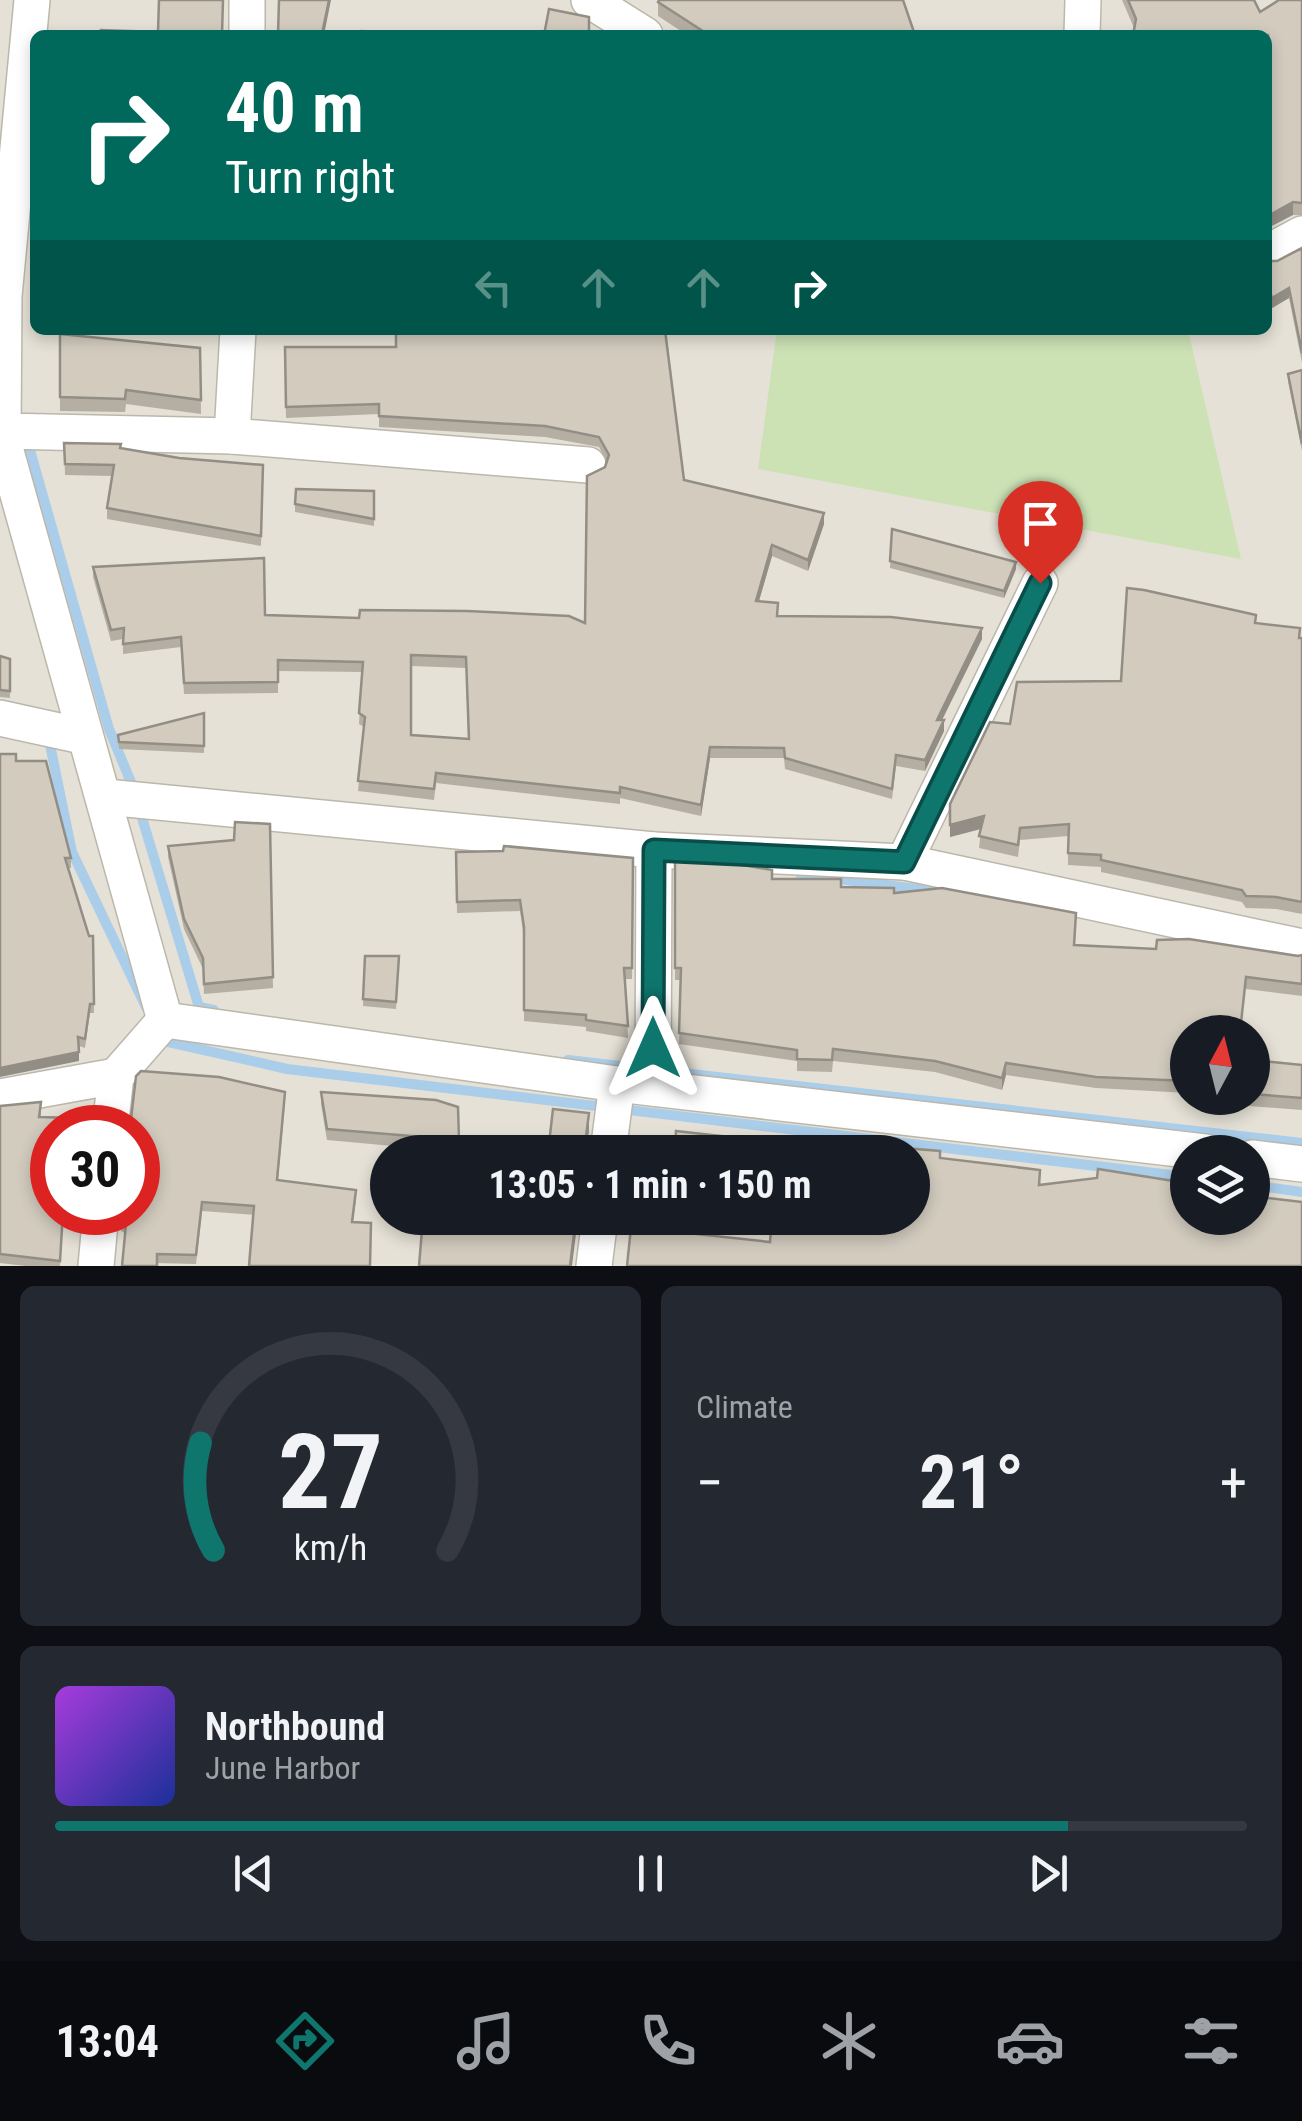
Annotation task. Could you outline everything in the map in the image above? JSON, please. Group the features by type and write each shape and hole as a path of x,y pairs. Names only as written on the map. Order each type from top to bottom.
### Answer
{"street":[{"path":"32,0 4,296 2,430 82,736 106,797 165,1020"},
{"path":"247,0 247,30"},
{"path":"589,0 637,30"},
{"path":"1082,30 1084,0"},
{"path":"1272,250 1302,234"},
{"path":"232,436 238,335"},
{"path":"2,430 232,436 588,465"},
{"path":"904,862 1040,583"},
{"path":"0,718 82,736"},
{"path":"106,797 654,850 904,862 1302,947"},
{"path":"653,1088 654,850"},
{"path":"113,1105 116,1076 165,1020"},
{"path":"165,1020 617,1084 1170,1148"},
{"path":"0,1097 116,1076"},
{"path":"610,1135 617,1084"},
{"path":"1270,1160 1302,1164"},
{"path":"96,1266 99,1235"},
{"path":"594,1266 598,1235"}],"shaded area":[{"path":"0,0 1302,0 1302,1266 0,1266"}],"green space":[{"path":"776,335 1189,335 1241,559 758,469"}],"building":[{"path":"159,0 223,0 222,30 158,30"},
{"path":"279,0 329,0 323,30 278,30"},
{"path":"903,0 913,30 701,30 658,2"},
{"path":"1128,0 1254,0 1260,12 1279,0 1302,0 1302,203 1293,202 1272,214 1272,30 1134,30 1136,19"},
{"path":"549,9 589,17 589,30 545,30"},
{"path":"1302,248 1302,353 1289,288 1272,298 1272,261"},
{"path":"60,335 200,348 201,400 126,390 125,399 60,397"},
{"path":"396,335 666,335 684,480 824,513 808,560 772,545 756,601 778,603 777,616 891,617 982,628 937,720 944,720 925,760 896,755 892,789 785,758 784,748 710,747 701,805 620,787 620,793 436,773 434,789 358,781 365,717 359,713 363,662 278,660 278,682 184,683 181,637 123,644 124,628 111,630 93,567 264,558 265,615 359,618 360,610 467,611 569,616 585,623 587,476 605,467 609,455 599,437 545,426 379,416 379,404 286,407 285,347 396,347","holes":["411,655 466,657 469,739 411,735"]},
{"path":"1302,370 1302,444 1288,374"},
{"path":"64,443 121,444 120,448 179,458 263,465 261,536 107,508 114,465 65,464"},
{"path":"296,489 374,491 374,519 295,504"},
{"path":"892,529 1016,562 1004,591 890,561"},
{"path":"1127,588 1256,615 1255,623 1300,628 1302,902 1246,896 1242,890 1101,860 1101,855 1068,853 1069,824 1020,828 1018,845 979,836 984,816 950,825 950,804 990,722 1010,724 1017,682 1121,681"},
{"path":"0,656 10,659 10,691 0,690"},
{"path":"204,713 204,746 119,742 118,735"},
{"path":"0,754 16,754 16,761 46,761 71,858 65,858 89,936 93,936 94,1004 90,1004 85,1039 78,1037 79,1052 0,1068"},
{"path":"235,822 270,824 273,977 204,984 203,958 184,919 168,846 234,840"},
{"path":"504,846 633,858 632,968 624,968 628,1026 586,1020 586,1015 524,1010 524,927 520,900 457,902 456,852 503,851"},
{"path":"675,861 731,863 772,870 772,879 841,879 841,887 894,888 894,893 942,888 1076,913 1074,945 1156,949 1157,940 1189,939 1302,955 1302,984 1246,977 1242,1015 1170,1015 1170,1080 1096,1077 1006,1063 1002,1078 935,1061 833,1049 832,1060 797,1059 797,1050 679,1033 681,968 675,968"},
{"path":"365,956 399,956 396,1002 363,999"},
{"path":"1270,1062 1302,1065 1302,1098 1270,1095"},
{"path":"141,1071 219,1077 285,1092 277,1180 356,1190 352,1222 370,1223 370,1266 249,1266 254,1206 202,1202 196,1255 157,1254 157,1266 122,1266 125,1235 160,1235 160,1105 133,1105 136,1076"},
{"path":"321,1092 436,1100 458,1107 459,1135 327,1129"},
{"path":"41,1102 30,1105 30,1235 62,1235 60,1261 0,1254 0,1106"},
{"path":"553,1109 589,1113 586,1135 550,1135"},
{"path":"676,1131 712,1135 676,1135"},
{"path":"930,1150 940,1151 940,1158 1040,1170 1039,1185 1097,1178 1098,1169 1170,1180 1170,1235 1270,1235 1270,1198 1302,1202 1302,1266 627,1266 630,1235 705,1235 770,1242 771,1235 930,1235"},
{"path":"422,1235 574,1235 570,1266 419,1266"}],"waterway":[{"path":"26,436 109,729 135,792"},
{"path":"43,738 49,740 72,852 146,1007"},
{"path":"139,808 199,1007 214,1010"},
{"path":"800,874 932,891"},
{"path":"161,1036 164,1041 287,1069 1170,1175"},
{"path":"568,1060 1302,1143"},
{"path":"1270,1188 1302,1192"}],"route":[{"path":"653,1048 654,850 904,862 1040,583"}]}
